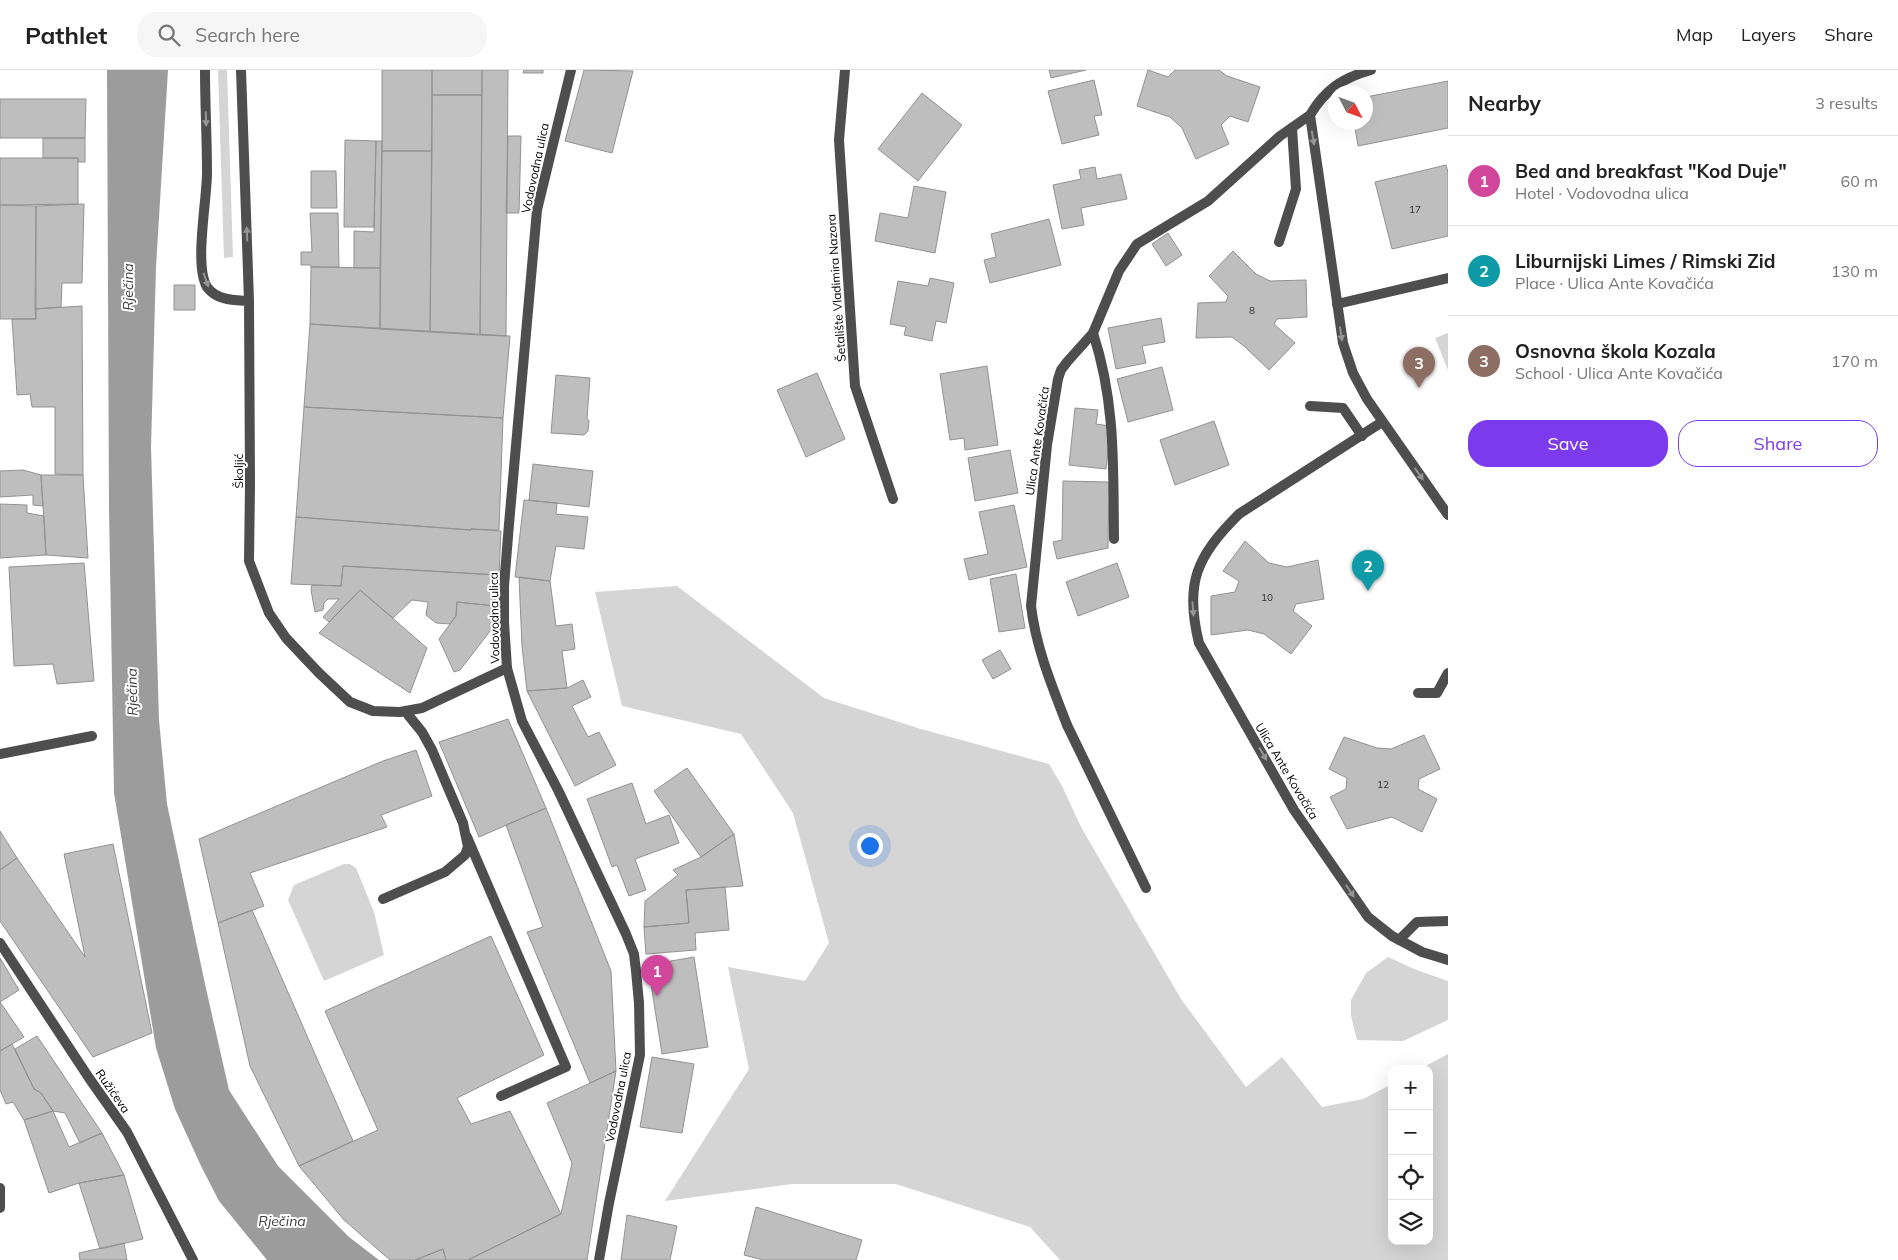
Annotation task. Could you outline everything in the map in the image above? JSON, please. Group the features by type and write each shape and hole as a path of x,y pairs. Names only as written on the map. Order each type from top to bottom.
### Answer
{"street":[{"path":"205,70 207,175 201,267 208,288 215,294 224,299 249,301"},
{"name":"Školjić","path":"241,70 249,301 249,561 269,613 286,638 319,673 350,702 373,712 405,712 422,708 507,668"},
{"name":"Vodovodna ulica","path":"571,70 537,210 506,568 504,622 507,668 522,721 558,790 634,954 639,1003 640,1055 609,1202 599,1260"},
{"name":"Šetalište Vladimira Nazora","path":"845,70 839,140 855,386 893,499"},
{"name":"Ulica Ante Kovačića","path":"1146,888 1067,726 1039,649 1034,627 1031,606 1047,445 1058,379 1067,362 1093,334 1119,270 1137,244 1208,202 1280,136 1310,115 1319,100 1335,86 1355,74 1371,70"},
{"path":"1310,115 1343,343 1353,373 1382,422 1448,515"},
{"path":"1279,242 1296,189 1292,128"},
{"path":"1337,304 1448,278"},
{"path":"1093,334 1102,365 1113,439 1114,539"},
{"path":"1310,406 1343,408 1362,436"},
{"name":"Ulica Ante Kovačića","path":"1382,422 1240,514 1220,534 1201,562 1194,582 1192,602 1194,622 1199,643 1294,810 1368,917 1399,940 1422,952 1448,960"},
{"path":"1418,693 1437,693 1448,673"},
{"path":"405,712 422,732 432,750 463,823 467,837 566,1067 501,1096"},
{"path":"0,754 92,736"},
{"path":"383,899 451,868 465,855 468,847 467,837"},
{"path":"1399,940 1416,922 1448,921"},
{"name":"Ružićeva","path":"0,943 127,1132 193,1260"},
{"path":"0,1188 0,1208"}],"shaded area":[{"path":"218,70 227,70 233,257 224,258"},
{"path":"1448,333 1448,370 1435,338"},
{"path":"677,586 824,698 921,729 1049,764 1062,786 1081,827 1181,999 1246,1087 1282,1057 1322,1107 1363,1099 1388,1086 1388,1245 1433,1245 1433,1065 1427,1065 1448,1054 1448,1260 1060,1260 1030,1227 896,1184 792,1184 665,1201 749,1069 728,967 805,981 829,943 793,813 741,734 622,706 595,592"},
{"path":"344,864 350,864 356,868 374,912 384,955 324,981 288,900 294,885"},
{"path":"1388,957 1448,981 1448,1020 1403,1041 1357,1040 1351,1016 1351,1000 1366,973"}],"water":[{"name":"Rječina","path":"107,70 168,70 156,267 151,447 159,720 167,804 229,1090 278,1166 349,1237 379,1260 267,1260 219,1201 175,1109 156,1048 114,793 109,510"}],"building":[{"path":"382,70 432,70 432,151 382,151"},
{"path":"432,70 482,70 482,95 432,95"},
{"path":"482,70 508,70 506,336 480,335"},
{"path":"524,70 543,70 543,73 523,73"},
{"path":"584,70 633,71 612,153 565,141"},
{"path":"1049,70 1086,70 1051,78"},
{"path":"1148,70 1168,77 1175,70 1219,70 1227,76 1260,87 1248,122 1230,116 1221,125 1229,144 1196,159 1182,128 1170,117 1137,106"},
{"path":"1094,80 1102,115 1094,116 1099,135 1062,144 1048,91"},
{"path":"1448,81 1448,128 1358,146 1355,130 1373,130 1373,96"},
{"path":"922,93 962,125 918,181 878,149"},
{"path":"432,95 482,95 480,335 430,332"},
{"path":"0,99 86,99 85,138 0,138"},
{"path":"508,136 521,136 519,213 506,213"},
{"path":"43,138 85,138 85,162 78,162 78,158 43,158"},
{"path":"345,140 376,141 374,227 344,227"},
{"path":"376,141 382,141 380,268 354,268 354,231 374,232"},
{"path":"382,151 432,151 430,332 380,329"},
{"path":"0,158 78,158 78,204 0,205"},
{"path":"1446,165 1448,172 1448,236 1392,249 1375,182"},
{"path":"1095,167 1097,179 1121,174 1127,199 1081,208 1084,225 1062,229 1053,185 1081,179 1079,170"},
{"path":"311,171 336,171 337,208 311,208"},
{"path":"914,186 946,192 935,253 875,241 880,213 908,218"},
{"path":"84,204 82,283 62,283 61,307 35,309 36,206"},
{"path":"0,205 36,206 36,319 0,319"},
{"path":"310,213 338,213 339,267 301,265 301,252 312,252"},
{"path":"1049,219 1061,265 990,283 984,260 996,257 991,234"},
{"path":"1168,233 1182,255 1166,266 1152,244"},
{"path":"1233,251 1256,274 1270,281 1306,280 1307,317 1277,319 1274,324 1295,343 1269,370 1232,337 1196,338 1198,303 1226,302 1228,296 1209,276"},
{"path":"311,267 380,268 380,329 310,324"},
{"path":"930,278 954,283 946,323 936,321 932,341 904,335 906,327 890,324 898,281 928,286"},
{"path":"174,285 195,285 195,310 174,310"},
{"path":"82,306 83,475 55,474 55,407 32,407 30,394 17,395 12,319 36,319 35,309"},
{"path":"1161,318 1165,342 1142,346 1146,363 1116,369 1108,328"},
{"path":"310,324 510,336 503,418 304,407"},
{"path":"987,366 998,445 965,450 964,438 950,440 940,374"},
{"path":"1162,367 1173,410 1128,422 1117,379"},
{"path":"817,373 845,439 806,457 777,390"},
{"path":"556,375 590,378 588,431 584,435 551,433"},
{"path":"304,407 503,418 499,530 471,530 296,517"},
{"path":"1075,408 1098,410 1096,424 1111,426 1106,469 1069,465"},
{"path":"1214,421 1229,465 1175,485 1160,440"},
{"path":"1010,450 1018,493 975,501 968,458"},
{"path":"533,464 593,471 589,507 529,500"},
{"path":"23,470 41,475 43,506 33,505 33,495 0,497 0,471"},
{"path":"41,475 83,475 88,558 46,555"},
{"path":"1063,481 1109,482 1108,548 1057,559 1053,542 1062,540"},
{"path":"524,500 557,503 556,514 588,517 584,549 556,546 550,581 515,577"},
{"path":"0,504 27,505 27,513 44,516 46,555 0,558"},
{"path":"1014,505 1027,567 969,580 964,559 988,554 979,512"},
{"path":"296,517 501,531 499,575 343,566 341,586 291,584"},
{"path":"1245,541 1269,563 1287,567 1318,560 1324,599 1296,604 1293,611 1312,626 1291,654 1264,634 1248,630 1211,635 1211,596 1235,592 1239,581 1223,571"},
{"path":"84,563 94,681 57,684 53,664 14,666 9,567"},
{"path":"1117,563 1129,597 1078,616 1066,582"},
{"path":"343,566 497,575 495,606 457,602 456,616 450,624 436,623 426,615 428,602 412,600 393,618 360,590 329,622 323,617 339,599 328,599 324,603 323,610 315,612 311,590 312,585 341,586"},
{"path":"1016,574 1025,628 999,632 990,579"},
{"path":"519,577 550,581 556,626 572,624 575,649 562,651 567,688 527,691 522,646"},
{"path":"360,590 427,648 410,693 319,633"},
{"path":"457,602 495,606 494,626 460,670 454,672 439,639 456,616"},
{"path":"1000,650 1011,669 993,679 982,660"},
{"path":"583,680 591,697 572,706 588,737 599,732 616,765 575,786 527,691 567,688"},
{"path":"508,719 546,808 479,837 439,742"},
{"path":"1424,735 1440,769 1419,779 1418,789 1437,799 1422,832 1392,817 1347,829 1330,797 1346,789 1347,778 1329,769 1344,737 1377,748 1391,749"},
{"path":"416,750 432,796 381,815 387,827 250,873 264,906 218,923 199,839 383,761"},
{"path":"687,768 734,834 701,857 654,791"},
{"path":"632,783 646,824 669,815 679,843 635,859 646,890 629,896 617,865 612,867 587,799"},
{"path":"546,808 611,971 616,1071 590,1083 527,932 543,927 506,825"},
{"path":"0,831 17,858 0,870"},
{"path":"734,834 743,886 686,890 689,923 644,927 645,901 678,875 673,870 701,857"},
{"path":"113,844 152,1033 93,1057 0,921 0,870 17,858 85,957 64,854"},
{"path":"725,887 729,930 695,933 696,950 646,954 644,927 689,923 686,890"},
{"path":"252,910 353,1141 299,1166 250,1066 218,923"},
{"path":"491,936 544,1055 457,1098 471,1124 510,1111 561,1214 468,1260 446,1260 443,1249 415,1260 390,1260 344,1220 299,1166 378,1130 325,1011"},
{"path":"694,957 708,1047 662,1054 648,965"},
{"path":"0,958 19,990 0,1002"},
{"path":"0,1002 24,1037 0,1051"},
{"path":"37,1036 102,1133 80,1143 65,1113 53,1111 41,1093 34,1089 15,1049"},
{"path":"12,1044 34,1089 41,1093 53,1111 24,1120 13,1102 6,1104 0,1090 0,1051"},
{"path":"652,1057 694,1064 682,1133 640,1127"},
{"path":"616,1071 587,1260 468,1260 561,1214 572,1163 547,1103"},
{"path":"53,1111 69,1147 102,1133 124,1175 79,1183 49,1193 24,1120"},
{"path":"124,1175 143,1239 100,1249 79,1183"},
{"path":"756,1207 862,1240 856,1260 763,1260 744,1255"},
{"path":"627,1215 677,1226 670,1260 621,1260"},
{"path":"124,1243 127,1260 80,1260 79,1253"},
{"path":"443,1249 446,1260 415,1260"}],"place":[{"name":"Osnovna škola Kozala","path":"1419,388"},
{"name":"Liburnijski Limes / Rimski Zid","path":"1368,591"},
{"name":"Bed and breakfast \"Kod Duje\"","path":"657,996"}]}
